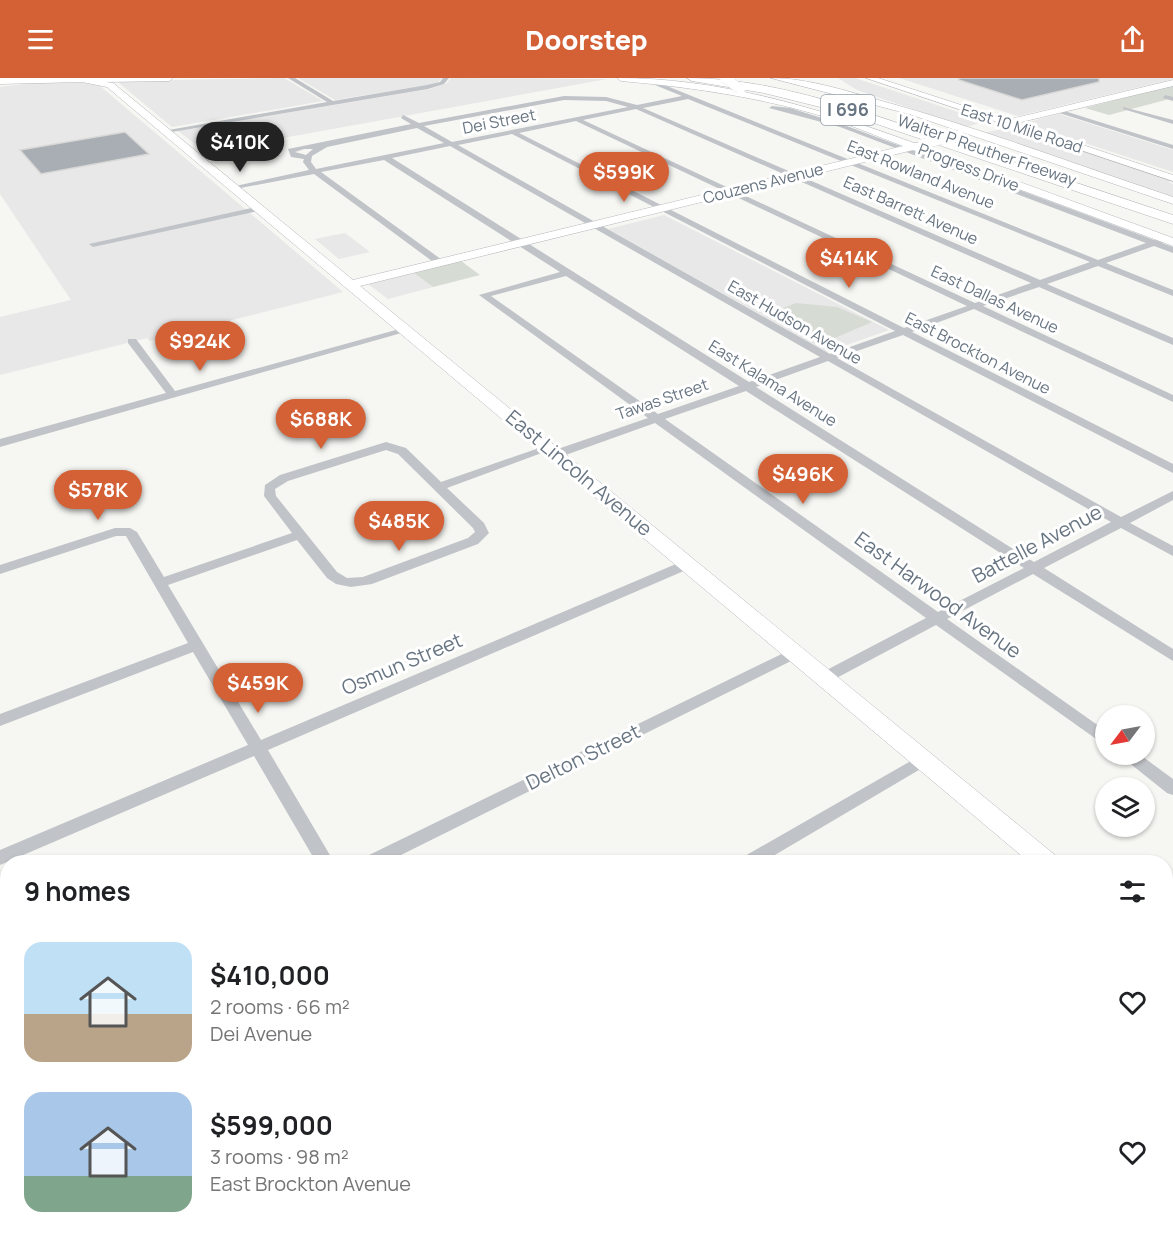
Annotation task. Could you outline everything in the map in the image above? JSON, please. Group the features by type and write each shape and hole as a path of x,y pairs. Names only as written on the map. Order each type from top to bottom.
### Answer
{"highway":[{"name":"Walter P Reuther Freeway","path":"692,78 764,90 840,108 1173,220"},
{"name":"Walter P Reuther Freeway","path":"726,78 799,91 876,111 1173,215"},
{"path":"1048,159 1173,207"}],"street":[{"path":"21,81 38,78"},
{"path":"0,82 169,78"},
{"path":"291,78 331,102"},
{"path":"166,131 428,87 442,83 446,78"},
{"name":"Progress Drive","path":"621,78 700,87 831,116 1169,240"},
{"path":"726,78 740,89 772,104"},
{"path":"775,78 912,111"},
{"name":"East 10 Mile Road","path":"870,78 1173,177"},
{"path":"110,85 126,79"},
{"name":"East Lincoln Avenue","path":"84,80 110,85 1038,855"},
{"path":"836,80 852,90 1173,201"},
{"name":"Couzens Avenue","path":"352,284 1173,83"},
{"name":"East Rowland Avenue","path":"657,84 1173,292"},
{"name":"Dei Street","path":"235,187 688,97"},
{"name":"East Barrett Avenue","path":"319,147 343,139 552,100 606,99 636,107 1173,342"},
{"path":"1125,108 1173,122"},
{"path":"1058,111 1173,147"},
{"name":"East Hudson Avenue","path":"403,117 592,226 1173,552"},
{"name":"East Dallas Avenue","path":"576,119 1173,399"},
{"name":"East Brockton Avenue","path":"513,132 1173,469"},
{"path":"913,146 1173,250"},
{"path":"307,157 290,152 299,147 319,147"},
{"path":"307,157 319,147"},
{"path":"307,157 307,164 315,171 439,262"},
{"name":"East Kalama Avenue","path":"385,157 1173,656"},
{"path":"93,244 260,208"},
{"name":"Tawas Street","path":"439,487 656,418 1098,262 1169,240"},
{"name":"East Harwood Avenue","path":"565,273 484,295 1095,732"},
{"path":"0,443 407,330"},
{"path":"132,341 173,395"},
{"path":"380,447 391,447 402,451 439,487 481,529 481,535 473,541 367,581 352,584 334,578 268,493 271,486 284,478 380,447"},
{"name":"Battelle Avenue","path":"824,678 1173,495"},
{"path":"0,570 126,531 132,535 321,855"},
{"path":"161,583 300,535"},
{"name":"Osmun Street","path":"7,855 688,564"},
{"path":"0,720 198,645"},
{"name":"Delton Street","path":"385,855 794,653"},
{"path":"761,855 923,760"},
{"path":"1141,765 1173,788"}],"shaded area":[{"path":"284,78 323,101 172,127 119,83 123,81"},
{"path":"298,78 442,78 436,84 335,100"},
{"path":"451,78 607,79 206,152 178,131 430,89 447,83"},
{"path":"838,78 855,78 985,121 967,127 962,126 857,90"},
{"path":"899,78 1173,78 1173,79 1018,116"},
{"path":"33,83 83,83 100,86 343,292 150,341 147,338 0,375 0,317 71,300 0,194 0,87"},
{"path":"1173,85 1173,98 1109,115 1085,108"},
{"path":"1059,114 1173,150 1173,172 1024,123"},
{"path":"1013,127 1172,180 1168,182 1173,184 1173,199 983,133"},
{"path":"664,215 889,330 827,352 608,229"},
{"path":"345,233 370,252 339,259 315,239"},
{"path":"461,261 480,275 433,287 414,273"},
{"path":"414,273 433,287 388,299 368,284"},
{"path":"796,303 837,307 872,322 830,340 822,339 771,313"}],"building":[{"path":"959,78 1099,78 1099,82 1022,100 959,80"},
{"path":"125,132 149,154 41,174 20,150"}]}
